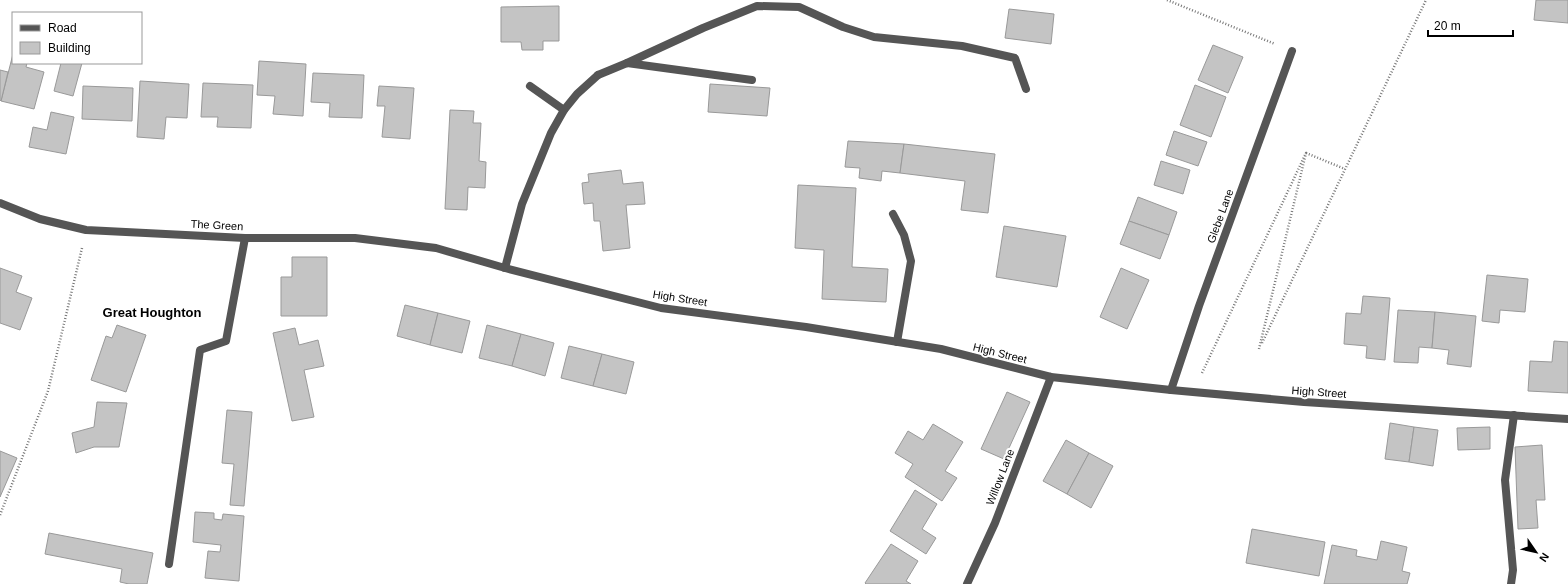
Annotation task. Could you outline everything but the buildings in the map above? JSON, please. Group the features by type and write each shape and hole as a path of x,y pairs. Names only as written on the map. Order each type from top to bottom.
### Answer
{"street":[{"path":"505,268 522,204 551,133 564,110 577,94 598,76 703,28 757,6 799,7 843,27 874,37 962,46 1015,58 1026,89"},
{"name":"Glebe Lane","path":"1171,390 1201,299 1292,51"},
{"path":"627,63 752,80"},
{"path":"530,86 564,110"},
{"name":"The Green","path":"0,203 40,220 86,230 245,238 355,238 436,248"},
{"path":"893,214 904,235 911,261 897,342"},
{"path":"169,564 200,350 226,341 245,238"},
{"name":"High Street","path":"436,248 505,268 662,308 806,327 941,349 1051,377 1208,394 1304,402 1568,419"},
{"name":"Willow Lane","path":"967,584 995,522 1051,377"},
{"path":"1511,584 1513,570 1505,480 1514,415"}],"path":[{"path":"1167,0 1292,51"},
{"path":"1306,152 1259,349 1426,0"},
{"path":"1306,152 1345,169"},
{"path":"1194,392 1306,152"},
{"path":"0,515 48,391 86,230"}],"district":[{"name":"Great Houghton","path":"152,312"}]}
